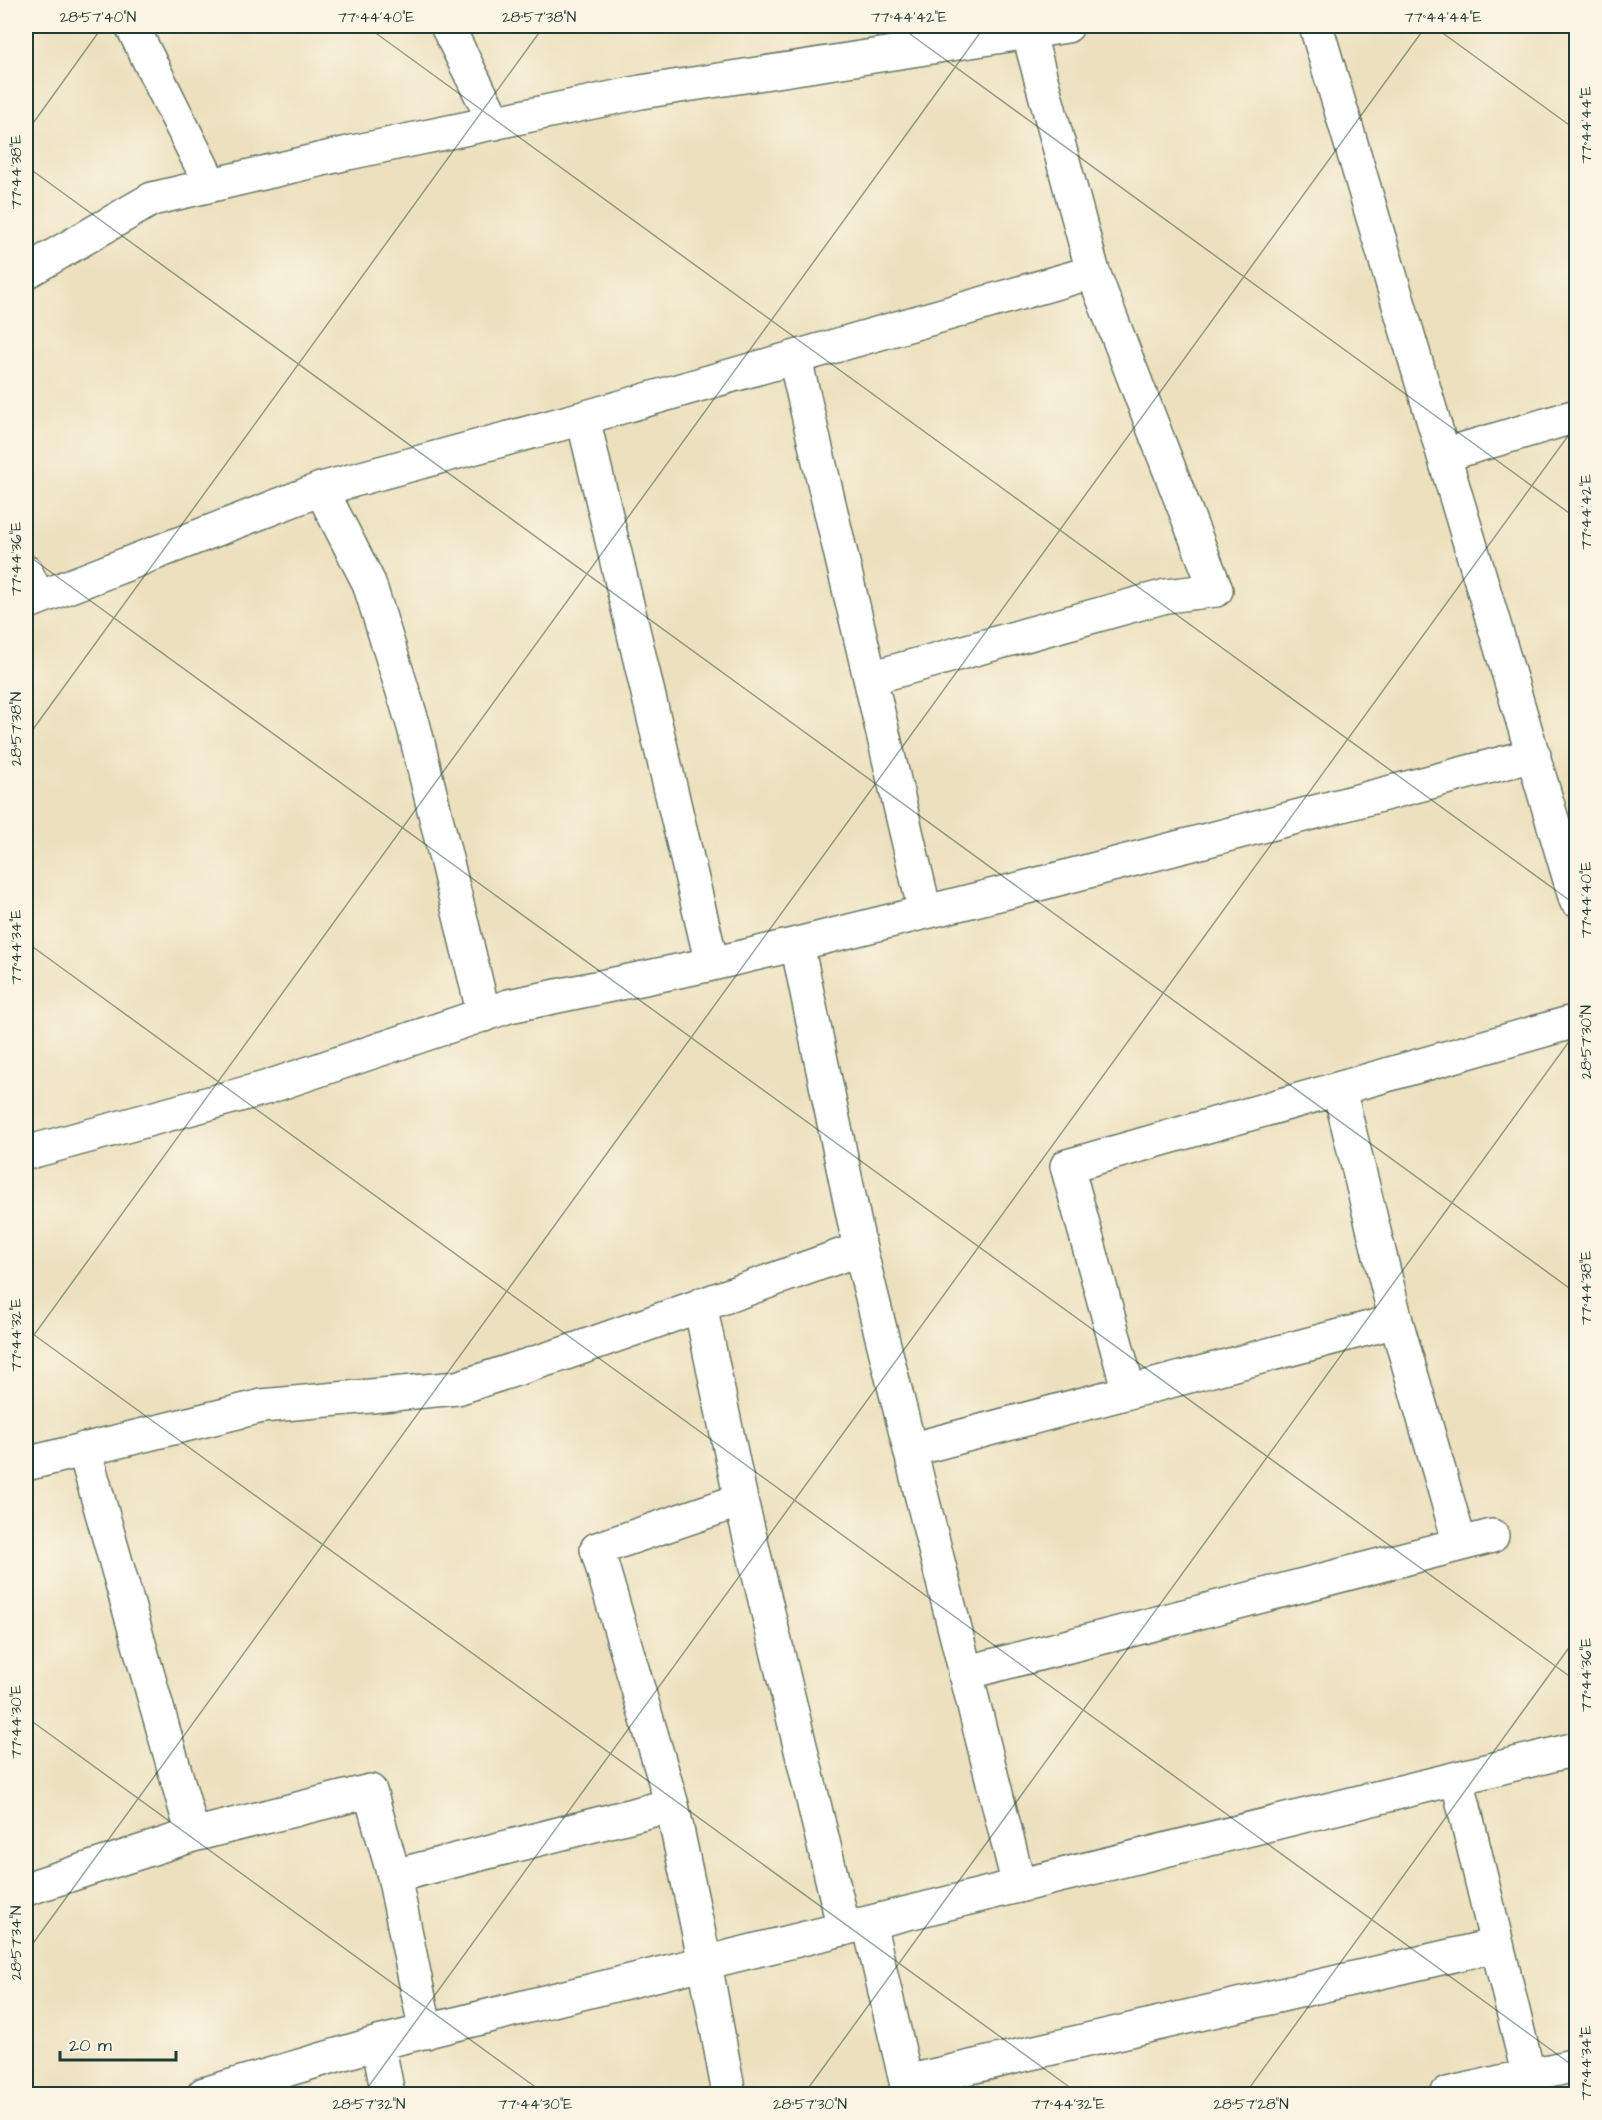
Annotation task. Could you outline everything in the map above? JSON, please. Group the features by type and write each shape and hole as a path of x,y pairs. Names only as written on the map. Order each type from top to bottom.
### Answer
{"street":[{"path":"132,26 211,185"},
{"path":"447,26 495,123"},
{"path":"26,272 152,199 211,185 348,153 641,92 1067,26"},
{"path":"1316,26 1576,900"},
{"path":"870,678 1166,596 1216,591 1093,272 1028,32"},
{"path":"30,591 321,489 583,418 1093,272"},
{"path":"795,358 925,912"},
{"path":"1444,455 1576,416"},
{"path":"583,418 712,964"},
{"path":"321,489 369,584 414,727 484,1015"},
{"path":"26,1153 265,1088 509,1006 797,944 1031,886 1534,755"},
{"path":"797,944 860,1249 1019,1886"},
{"path":"1129,1392 1066,1166 1576,1021"},
{"path":"1339,1089 1396,1321 1460,1544"},
{"path":"26,1464 262,1406 457,1388 566,1353 860,1249"},
{"path":"700,1305 741,1500 856,1926 908,2088 1497,1945"},
{"path":"910,1450 1396,1321"},
{"path":"84,1449 193,1835"},
{"path":"729,2094 705,1963 672,1805 597,1549 741,1500"},
{"path":"966,1673 1492,1536"},
{"path":"204,2094 378,2043 1576,1749"},
{"path":"1457,1778 1530,2085"},
{"path":"26,1889 193,1835 370,1791 394,1876 426,2032"},
{"path":"394,1876 672,1805"},
{"path":"378,2043 388,2094"},
{"path":"1447,2094 1530,2085 1576,2065"}]}
